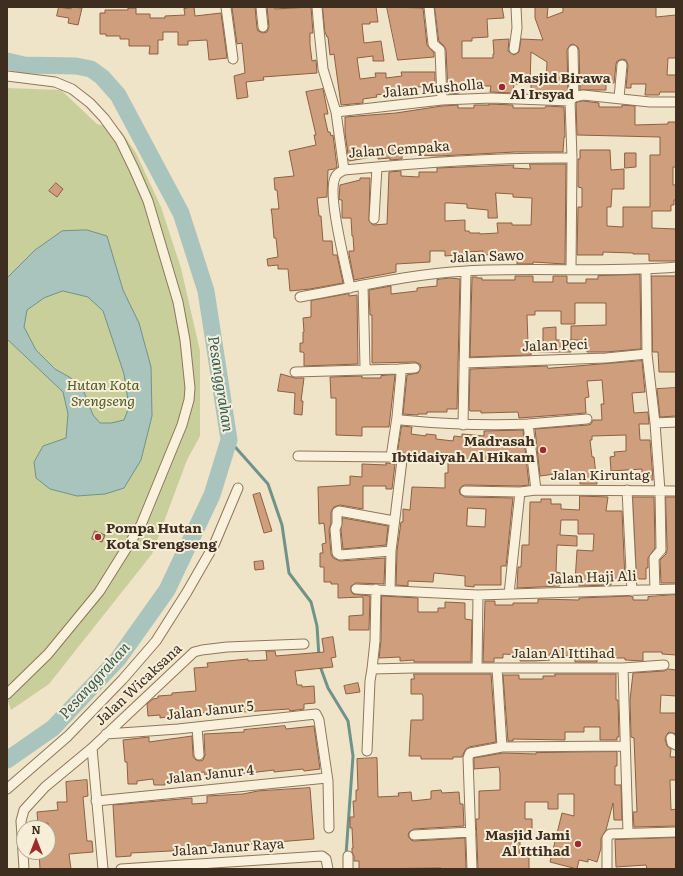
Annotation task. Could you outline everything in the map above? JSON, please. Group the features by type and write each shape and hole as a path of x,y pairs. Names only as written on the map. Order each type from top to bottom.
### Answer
{"street":[{"path":"226,7 232,59"},
{"path":"261,7 263,28"},
{"name":"Jalan Cempaka","path":"318,7 319,36 323,69 336,112 344,170 444,161 511,158 572,158"},
{"path":"429,7 433,44 440,50 442,100"},
{"path":"514,49 517,28 516,7"},
{"path":"572,269 573,50"},
{"path":"619,98 622,65"},
{"path":"7,76 55,82 72,89 90,103 104,118 120,140 148,200 178,302 185,340 190,388 189,400 182,425 141,525 99,592 48,654 7,694"},
{"name":"Jalan Musholla","path":"336,112 442,100 491,98 572,99 583,95 650,102 676,102"},
{"path":"374,219 376,167"},
{"path":"344,170 334,179 332,190 350,288"},
{"name":"Jalan Sawo","path":"300,297 410,276 466,271 646,269 676,267"},
{"path":"646,269 647,354 655,423 660,491 661,550 654,558 655,590"},
{"path":"463,425 466,271"},
{"path":"363,285 365,366 368,370"},
{"name":"Jalan Peci","path":"464,363 606,358 647,354"},
{"path":"295,372 415,368"},
{"path":"391,456 397,417 401,374 399,369"},
{"path":"397,417 401,420 496,426 587,418"},
{"path":"655,423 676,422"},
{"name":"Jalan Kiruntag","path":"528,424 536,490 676,490"},
{"path":"298,456 391,456 393,458 401,458 402,460 391,551 390,590"},
{"path":"7,789 68,736 123,679 156,641 214,545 238,488"},
{"path":"465,491 520,492 536,490"},
{"path":"627,490 632,591"},
{"path":"509,594 520,492"},
{"path":"391,551 340,555 337,553 337,512 339,511 394,521"},
{"name":"Jalan Haji Ali","path":"356,589 478,595 676,589"},
{"path":"367,751 370,681 376,669 376,589"},
{"path":"477,668 478,595"},
{"name":"Jalan Wicaksana","path":"24,869 21,821 24,810 40,792 92,748 194,652 227,647 304,644"},
{"path":"623,668 664,666"},
{"name":"Jalan Al Ittihad","path":"497,668 502,747"},
{"name":"Jalan Al Ittihad","path":"376,669 623,668 628,833"},
{"name":"Jalan Janur 5","path":"106,734 197,727 316,714 319,720 327,778"},
{"path":"197,727 199,755"},
{"path":"472,869 468,756 470,753 502,747 625,746"},
{"path":"92,748 103,869"},
{"path":"327,778 329,828"},
{"name":"Jalan Janur 4","path":"96,801 327,778"},
{"path":"414,835 471,832"},
{"path":"607,869 608,836 610,834 676,832"},
{"name":"Jalan Janur Raya","path":"122,869 322,856 326,860 328,869"},
{"path":"348,856 348,869"}],"green space":[{"name":"Hutan Kota Srengseng","path":"7,88 61,90 97,124 121,131 136,153 161,207 181,268 200,351 200,436 187,460 152,554 49,684 11,710 7,698"}],"water":[{"path":"87,230 107,236 123,290 139,323 151,367 152,416 141,460 124,488 105,494 77,496 50,489 36,478 34,462 43,446 66,438 68,414 63,392 7,339 7,278 35,250 62,231","holes":["63,291 88,297 103,311 124,374 129,407 124,420 111,423 100,423 93,415 84,392 71,378 55,369 36,350 24,327 27,310 44,298"]}],"building":[{"path":"59,7 71,9 71,7 82,8 78,25 68,23 69,18 57,16"},
{"path":"194,7 195,16 221,13 227,58 209,60 207,40 188,41 188,45 178,45 178,32 163,32 163,40 158,40 158,54 149,54 150,46 129,46 129,39 120,39 120,36 106,36 106,34 100,34 100,13 105,13 105,10 128,10 128,8 136,8 136,14 150,14 150,18 165,18 165,16 185,15 184,9"},
{"path":"255,7 257,28 258,31 263,33 267,32 269,27 267,7 275,7 275,9 311,7 313,33 310,33 310,45 312,61 316,60 317,73 263,77 264,80 246,82 248,97 237,99 234,76 245,73 242,43 237,44 232,8"},
{"path":"323,7 376,7 378,22 362,24 364,43 381,41 384,61 373,61 373,56 357,58 360,79 376,77 375,73 386,73 386,78 402,76 401,72 435,72 435,86 416,87 417,91 376,95 377,97 363,99 363,103 341,105 334,54 330,55 328,37 325,32"},
{"path":"387,7 423,8 427,45 434,53 434,57 398,60"},
{"path":"435,7 502,7 504,18 487,19 488,37 472,38 472,41 462,41 462,58 493,58 493,40 509,39 508,51 514,55 519,52 521,39 543,40 535,18 535,7 548,7 547,18 563,12 563,7 656,7 656,17 676,15 676,58 668,58 667,75 676,75 676,92 660,92 659,95 645,95 646,84 631,84 631,88 626,88 628,65 626,60 622,59 617,61 616,64 614,83 606,83 606,90 580,90 579,50 578,47 573,44 570,45 567,50 568,95 531,92 531,83 546,83 547,62 531,52 530,84 514,84 513,93 490,92 491,86 468,86 468,91 459,91 459,93 448,94 446,50 439,41"},
{"path":"323,89 328,114 324,114 328,132 330,132 331,136 333,135 337,167 328,170 327,197 317,198 319,216 321,216 323,241 332,241 333,255 337,255 343,283 290,291 288,269 278,269 278,265 268,266 267,259 278,257 276,238 274,238 271,209 279,209 274,178 294,176 289,151 316,145 314,135 316,135 306,92"},
{"path":"583,101 599,103 599,107 622,107 622,105 635,106 635,125 668,124 668,122 676,122 676,167 673,167 673,185 676,185 676,200 674,200 674,205 671,205 671,211 652,211 652,228 676,229 676,261 649,261 649,254 633,253 603,252 603,255 577,255 578,207 582,207 582,188 578,187 578,159 580,159 580,150 610,150 611,170 624,169 624,189 612,189 611,207 607,207 607,226 623,227 623,207 650,207 650,155 660,155 660,137 577,135 576,103"},
{"path":"458,105 458,108 474,108 474,105 513,105 513,108 545,108 546,106 564,107 565,137 563,152 515,152 438,156 417,154 402,155 402,159 378,159 378,156 349,161 345,133 345,117 396,113 442,106"},
{"path":"625,153 636,153 636,167 625,168"},
{"path":"530,164 566,164 565,264 533,262 533,264 517,264 517,256 500,257 500,254 483,255 483,251 467,252 467,263 458,263 458,255 445,256 445,251 430,251 430,262 396,264 396,272 354,280 349,254 349,251 354,251 351,218 342,218 342,200 339,199 340,185 360,180 360,178 370,178 369,221 373,225 387,224 389,172 401,171 401,176 419,177 419,172 437,172 437,168 514,165 513,168 530,169","holes":["496,193 513,194 513,197 532,198 531,225 497,223 498,233 480,234 465,231 465,220 445,221 445,203 467,204 467,208 488,210 488,218 497,218"]},
{"path":"56,183 63,189 57,197 49,191"},
{"path":"640,275 641,349 587,352 587,340 571,340 571,352 531,352 531,355 470,357 472,277 482,278 482,280 515,280 515,276 533,276 533,282 553,282 553,276 567,276 567,283 586,283 586,279 598,279 598,276","holes":["575,303 606,303 606,325 571,326 571,340 556,340 556,327 543,328 543,343 528,343 527,315 535,315 535,311 561,311 561,324 575,324"]},
{"path":"652,276 676,276 676,372 659,372 658,352 653,352"},
{"path":"450,278 460,279 457,409 447,409 447,412 427,412 427,414 418,415 403,414 407,375 418,373 421,367 420,364 415,362 372,363 372,315 370,315 369,290 391,286 391,294 417,291 417,288 437,286 437,280"},
{"path":"349,294 349,296 357,295 358,364 304,366 304,353 300,352 300,343 303,343 303,318 311,317 311,301"},
{"path":"642,361 645,392 632,393 634,413 648,412 649,424 639,424 640,440 650,440 653,480 642,480 642,469 611,471 610,457 615,456 614,452 626,451 626,435 592,436 592,440 590,440 592,457 594,457 597,484 580,484 580,479 574,480 574,476 555,478 555,474 540,476 535,429 588,425 591,424 593,420 602,420 601,404 604,404 602,380 587,381 589,397 585,398 586,413 519,418 518,412 481,413 481,411 470,411 469,409 470,369 547,366 548,368"},
{"path":"281,374 295,378 304,378 301,401 303,401 302,415 294,414 295,393 278,391"},
{"path":"395,375 389,427 362,427 362,436 336,435 336,398 331,398 330,377 362,376 362,378 381,378 381,376"},
{"path":"676,388 676,416 660,417 657,389"},
{"path":"402,426 412,427 411,434 426,436 426,434 436,435 436,439 453,441 454,436 462,437 462,434 484,436 484,431 523,430 529,485 465,485 459,490 460,494 465,497 513,498 506,566 501,566 501,585 474,585 474,587 465,586 465,576 434,573 433,582 408,581 408,586 396,585 397,551 401,522 403,522 403,509 410,510 412,487 445,488 445,473 448,473 448,458 398,452","holes":["468,508 486,509 485,527 467,526"]},
{"path":"386,463 395,464 392,489 386,489 386,486 363,486 363,509 340,505 334,507 331,512 331,523 329,530 331,554 333,558 340,561 385,558 384,584 356,583 351,586 351,591 353,594 370,596 369,630 349,630 349,616 363,615 363,597 338,598 338,584 324,582 324,567 320,567 320,553 323,553 322,544 326,543 324,523 319,524 318,487 350,485 350,476 362,477 362,464 386,465"},
{"path":"260,493 272,531 264,533 253,495"},
{"path":"580,496 608,497 606,511 622,511 625,580 611,580 611,585 579,586 579,582 575,582 577,550 593,551 594,534 578,534 578,520 561,520 560,535 577,536 577,546 557,545 556,572 561,573 560,586 517,588 518,567 521,567 522,545 529,545 530,502 541,502 541,499 551,499 551,504 561,504 561,509 579,510"},
{"path":"633,497 654,497 655,548 648,558 646,579 637,579"},
{"path":"666,497 676,497 676,583 661,583 660,560 666,554 667,550"},
{"path":"343,518 388,526 386,545 343,549 341,530"},
{"name":"Pompa Hutan Kota Srengseng","path":"95,531 105,535 102,542 92,539"},
{"path":"263,561 264,569 255,570 254,562"},
{"path":"676,595 676,655 662,654 662,652 643,652 643,661 625,660 625,658 597,658 597,662 575,662 575,656 564,656 564,653 550,653 550,660 535,661 520,661 520,655 503,654 503,658 494,658 494,662 483,662 485,601 495,601 495,605 513,605 513,603 538,603 538,599 579,600 579,598 630,596 633,597 633,600 648,600 648,597"},
{"path":"382,596 418,598 418,612 438,612 438,608 445,608 445,602 465,603 465,619 472,620 471,662 414,662 414,660 400,661 400,657 379,658"},
{"path":"333,637 336,657 331,658 333,667 295,671 297,685 302,685 302,687 314,686 315,703 304,704 304,709 290,711 289,709 227,713 198,713 184,715 184,717 174,716 160,718 160,715 148,716 147,704 153,699 158,698 158,696 196,691 194,668 208,667 207,663 248,659 248,661 267,660 266,651 275,651 276,656 324,652 322,639"},
{"path":"668,669 676,670 676,696 661,695 660,713 676,713 676,734 669,732 665,739 667,746 671,749 670,757 676,757 676,780 670,780 671,810 676,809 676,826 634,827 633,812 637,812 634,738 631,737 630,700 633,673 664,671"},
{"path":"414,674 491,674 496,742 469,747 465,750 462,757 453,757 453,759 421,759 421,756 409,756 411,720 423,720 423,696 422,694 411,694 411,679 414,679"},
{"path":"555,674 616,674 616,700 618,700 619,737 617,737 617,740 600,740 600,727 584,727 584,732 565,732 565,740 513,739 513,741 508,741 503,675 519,675 519,679 543,679 543,676 555,676"},
{"path":"358,683 360,692 346,694 344,686"},
{"path":"285,726 286,729 314,726 320,769 274,772 274,770 224,776 224,773 205,775 204,772 178,776 179,782 165,783 165,785 154,785 153,779 137,781 137,784 128,784 127,762 125,762 123,740 149,737 149,742 192,736 193,756 196,760 200,761 203,760 205,755 204,734 244,732 244,730"},
{"path":"617,752 615,785 621,785 622,820 614,820 613,803 606,830 601,838 601,848 597,862 588,859 588,862 579,860 577,869 550,862 562,813 574,816 574,794 558,794 558,809 548,809 548,802 525,802 525,819 532,819 532,837 520,837 520,857 529,857 529,869 478,869 476,819 479,819 479,791 500,790 500,773 499,767 474,769 474,758 503,753 536,754"},
{"path":"377,758 378,797 399,796 398,793 411,792 412,801 431,799 431,791 441,790 442,793 459,792 460,804 463,804 464,826 414,829 409,832 408,836 414,841 465,838 466,869 359,869 359,861 354,861 352,852 352,828 350,828 350,817 354,817 353,801 356,801 356,790 358,790 357,759"},
{"path":"87,780 88,796 83,797 87,841 92,841 93,852 69,854 71,869 40,869 39,860 56,860 56,820 38,820 37,812 58,810 57,802 67,802 66,782"},
{"path":"310,788 314,839 277,842 277,845 265,846 265,843 190,847 190,850 131,853 131,856 116,857 113,805 192,798 192,804 207,803 207,796"},
{"path":"676,838 676,869 647,869 646,865 616,867 615,840"}],"waterway":[{"name":"Pesanggrahan","path":"7,61 24,65 76,66 91,69 102,77 118,95 181,213 206,291 229,440 212,495 167,590 118,659 53,728 7,760"},
{"path":"229,440 268,484 282,525 289,573 311,602 317,626 319,657"},
{"path":"320,666 328,688 348,721 353,756 346,855"}],"place":[{"name":"Masjid Birawa Al Irsyad","path":"502,87"},
{"name":"Madrasah Ibtidaiyah Al Hikam","path":"543,450"},
{"name":"Pompa Hutan Kota Srengseng","path":"98,537"},
{"name":"Masjid Jami Al Ittihad","path":"578,844"}]}
